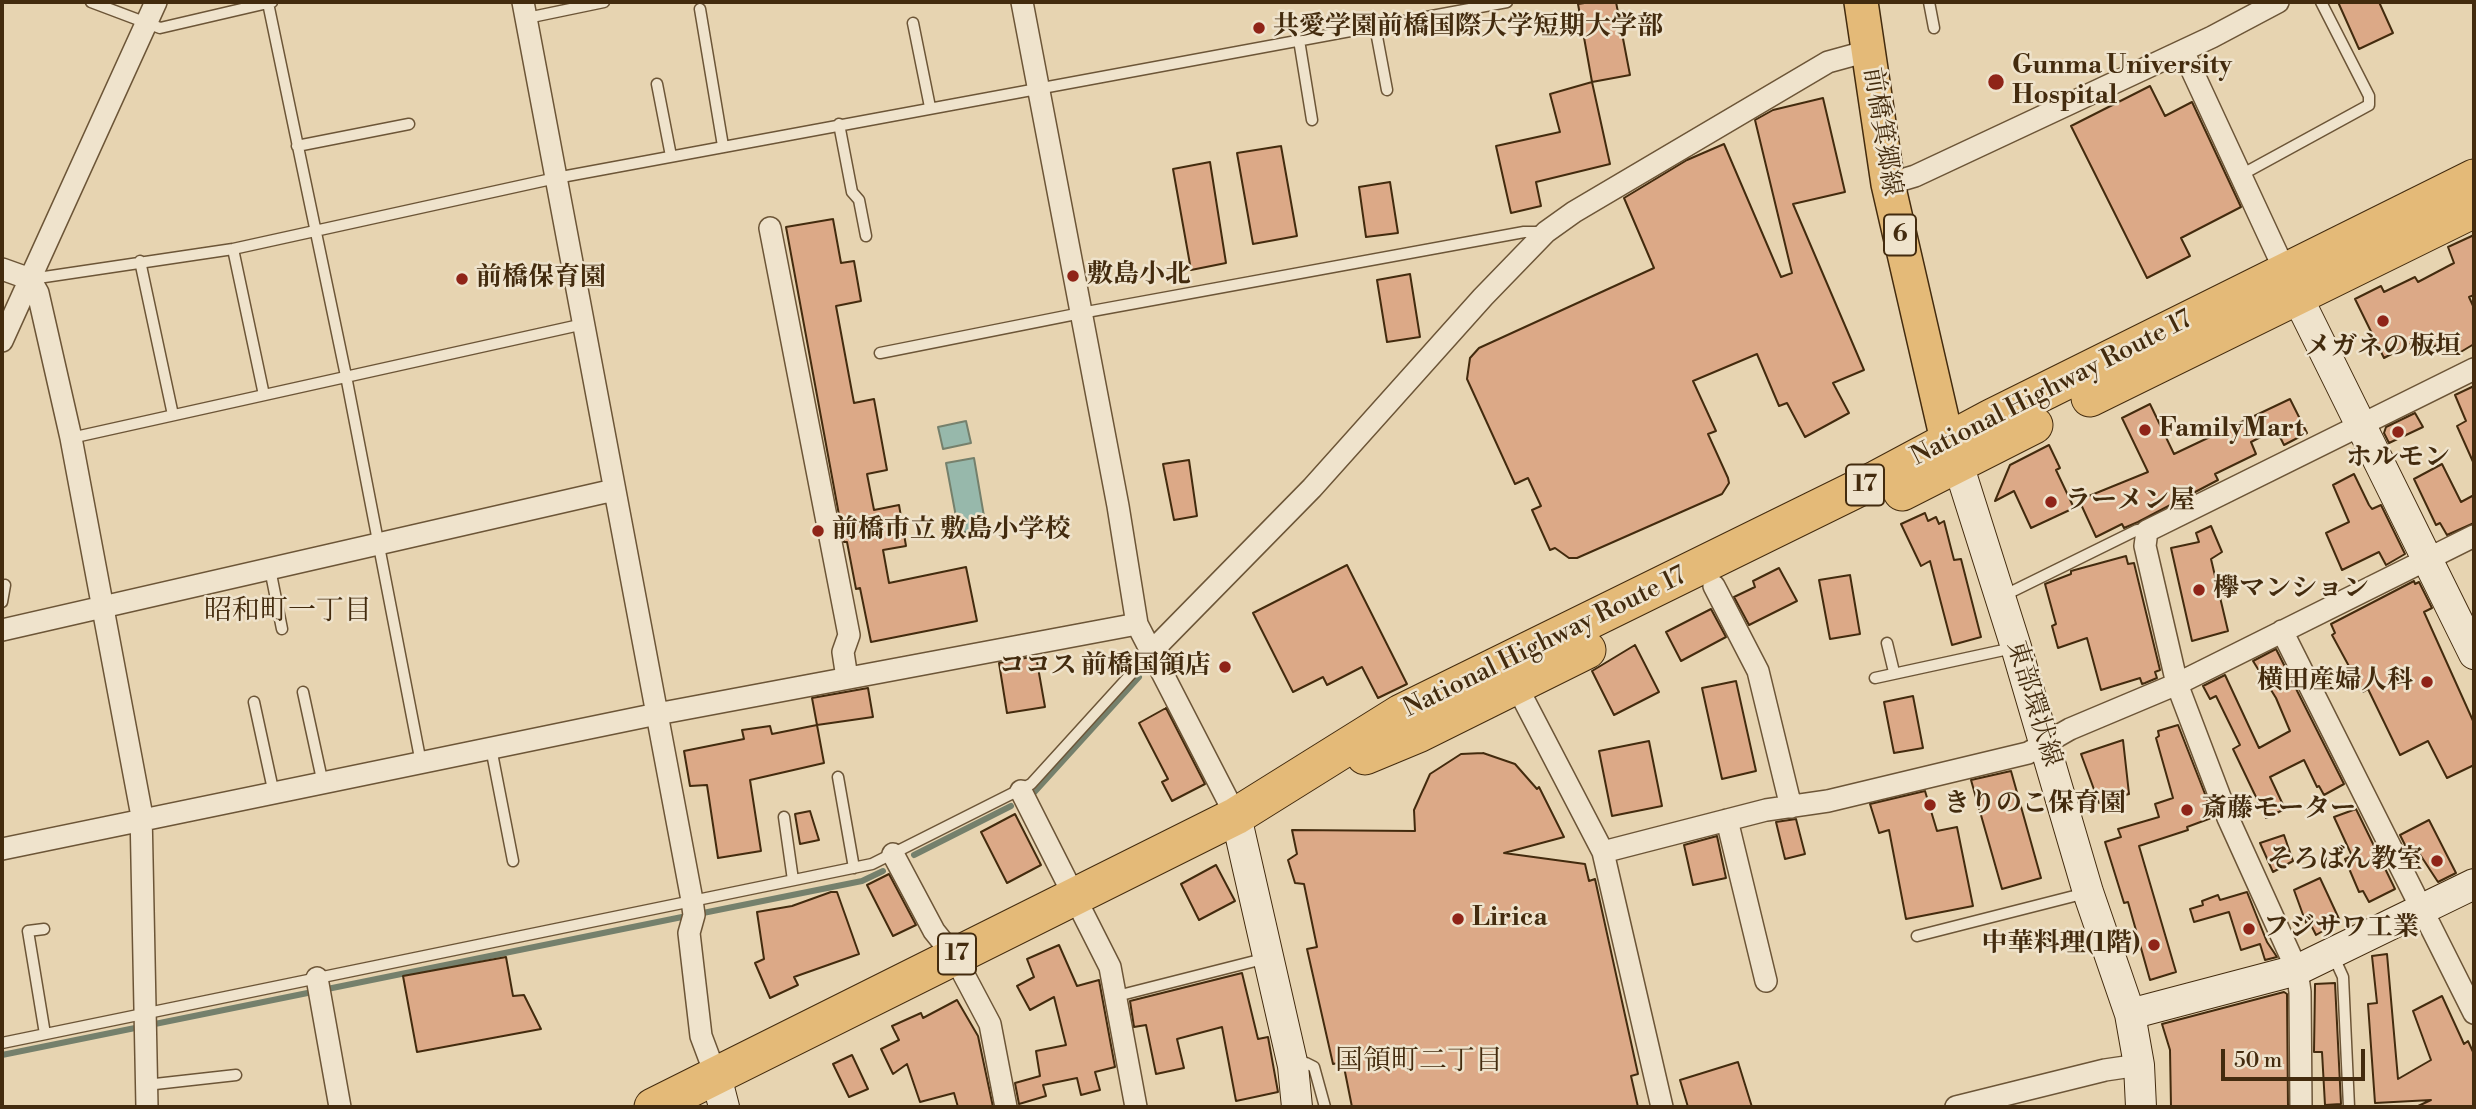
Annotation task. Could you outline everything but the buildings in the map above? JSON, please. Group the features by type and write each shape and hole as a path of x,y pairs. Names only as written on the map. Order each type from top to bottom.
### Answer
{"highway":[{"name":"National Highway Route 17","path":"2290,285 2474,177"},
{"name":"National Highway Route 17","path":"653,1107 720,1092 954,956 1248,808 1418,734 1714,586 1953,452 2290,285 2474,209"},
{"name":"National Highway Route 17","path":"1248,808 1401,713 1877,479 1953,452"}],"main road":[{"name":"前橋箕郷線","path":"1861,2 1888,184 1953,452"}],"street":[{"path":"2,341 156,2"},
{"path":"1022,2 1137,624 1248,808 1269,958 1293,1066 1297,1107"},
{"path":"1888,184 1915,176 2183,51 2278,2"},
{"path":"525,10 692,900 694,915 689,933 701,1036 720,1092"},
{"path":"1152,652 1312,488 1483,297 1546,232 1574,212 1821,66 1836,58 1868,51"},
{"path":"2183,51 2290,285 2426,561 2473,648"},
{"path":"770,228 849,635 843,652 847,678"},
{"path":"2,269 30,279 38,293 71,438 141,811 147,1107"},
{"path":"2301,1107 2300,992 2297,970 2228,818 2177,684 2145,546 2147,531 2474,369"},
{"name":"東部環状線","path":"1953,452 2016,647 2088,892 2130,1014 2139,1065 2141,1107"},
{"path":"2,630 614,490"},
{"path":"1603,852 1727,820 1828,801 2028,753 2070,729 2177,684 2474,536"},
{"path":"1714,586 1758,671 1791,807"},
{"path":"2,849 657,714 1137,624"},
{"path":"2283,631 2474,1013"},
{"path":"1516,685 1603,852 1662,1107"},
{"path":"1021,791 1107,959 1117,996 1136,1107"},
{"path":"1727,820 1766,981"},
{"path":"893,854 934,931 954,956 990,1024 1006,1107"},
{"path":"2130,1014 2297,970 2333,955 2474,884"},
{"path":"318,984 340,1107"},
{"path":"1956,1107 2105,1070 2139,1065"}],"lane":[{"path":"91,2 146,25 160,28 271,2 297,146 346,376 376,544 421,763"},
{"path":"525,10 604,2"},
{"path":"30,279 233,249 556,178 1507,2"},
{"path":"1929,2 1934,28"},
{"path":"2241,174 2369,105 2370,96 2321,2"},
{"path":"700,9 723,146"},
{"path":"913,23 930,107"},
{"path":"1375,26 1387,90"},
{"path":"1299,40 1312,120"},
{"path":"657,84 671,156"},
{"path":"297,146 409,124"},
{"path":"839,124 852,192 859,200 866,236"},
{"path":"880,353 1081,313 1524,232 1546,232"},
{"path":"233,249 264,395"},
{"path":"140,261 173,415"},
{"path":"71,438 584,324"},
{"path":"2000,597 2137,530 2147,531"},
{"path":"270,569 282,629"},
{"path":"2,603 5,585"},
{"path":"1887,643 1894,673"},
{"path":"1874,678 2016,647"},
{"path":"2,1042 318,984 692,900 854,868 893,854 1021,791 1041,775 1152,652"},
{"path":"303,692 323,784"},
{"path":"254,702 274,794"},
{"path":"491,748 513,861"},
{"path":"838,777 854,868"},
{"path":"784,817 793,880"},
{"path":"1917,936 2088,892"},
{"path":"44,929 27,931 45,1034"},
{"path":"2333,955 2343,977 2349,1107"},
{"path":"1117,996 1269,958"},
{"path":"1293,1066 1306,1063 1314,1067 1325,1107"},
{"path":"146,1085 236,1075"}],"shaded area":[{"path":"966,421 971,443 943,449 938,427"},
{"path":"974,458 986,528 959,533 946,463"}],"waterway":[{"path":"1030,797 1139,677"},
{"path":"914,855 1011,806"},
{"path":"698,914 862,881 883,871"},
{"path":"2,1055 687,916"}],"place":[{"name":"共愛学園前橋国際大学短期大学部","path":"1259,28"},
{"name":"Gunma University Hospital","path":"1996,82"},
{"name":"敷島小北","path":"1073,276"},
{"name":"前橋保育園","path":"462,279"},
{"name":"メガネの板垣","path":"2383,321"},
{"name":"FamilyMart","path":"2145,430"},
{"name":"ホルモン","path":"2398,432"},
{"name":"ラーメン屋","path":"2051,502"},
{"name":"前橋市立 敷島小学校","path":"818,531"},
{"name":"欅マンション","path":"2199,590"},
{"name":"ココス 前橋国領店","path":"1225,667"},
{"name":"横田産婦人科","path":"2427,682"},
{"name":"きりのこ保育園","path":"1930,805"},
{"name":"斎藤モーター","path":"2187,810"},
{"name":"そろばん教室","path":"2437,861"},
{"name":"Lirica","path":"1458,919"},
{"name":"フジサワ工業","path":"2249,929"},
{"name":"中華料理(1階)","path":"2154,945"}],"district":[{"name":"昭和町一丁目","path":"288,612"},
{"name":"国領町二丁目","path":"1419,1062"}]}
